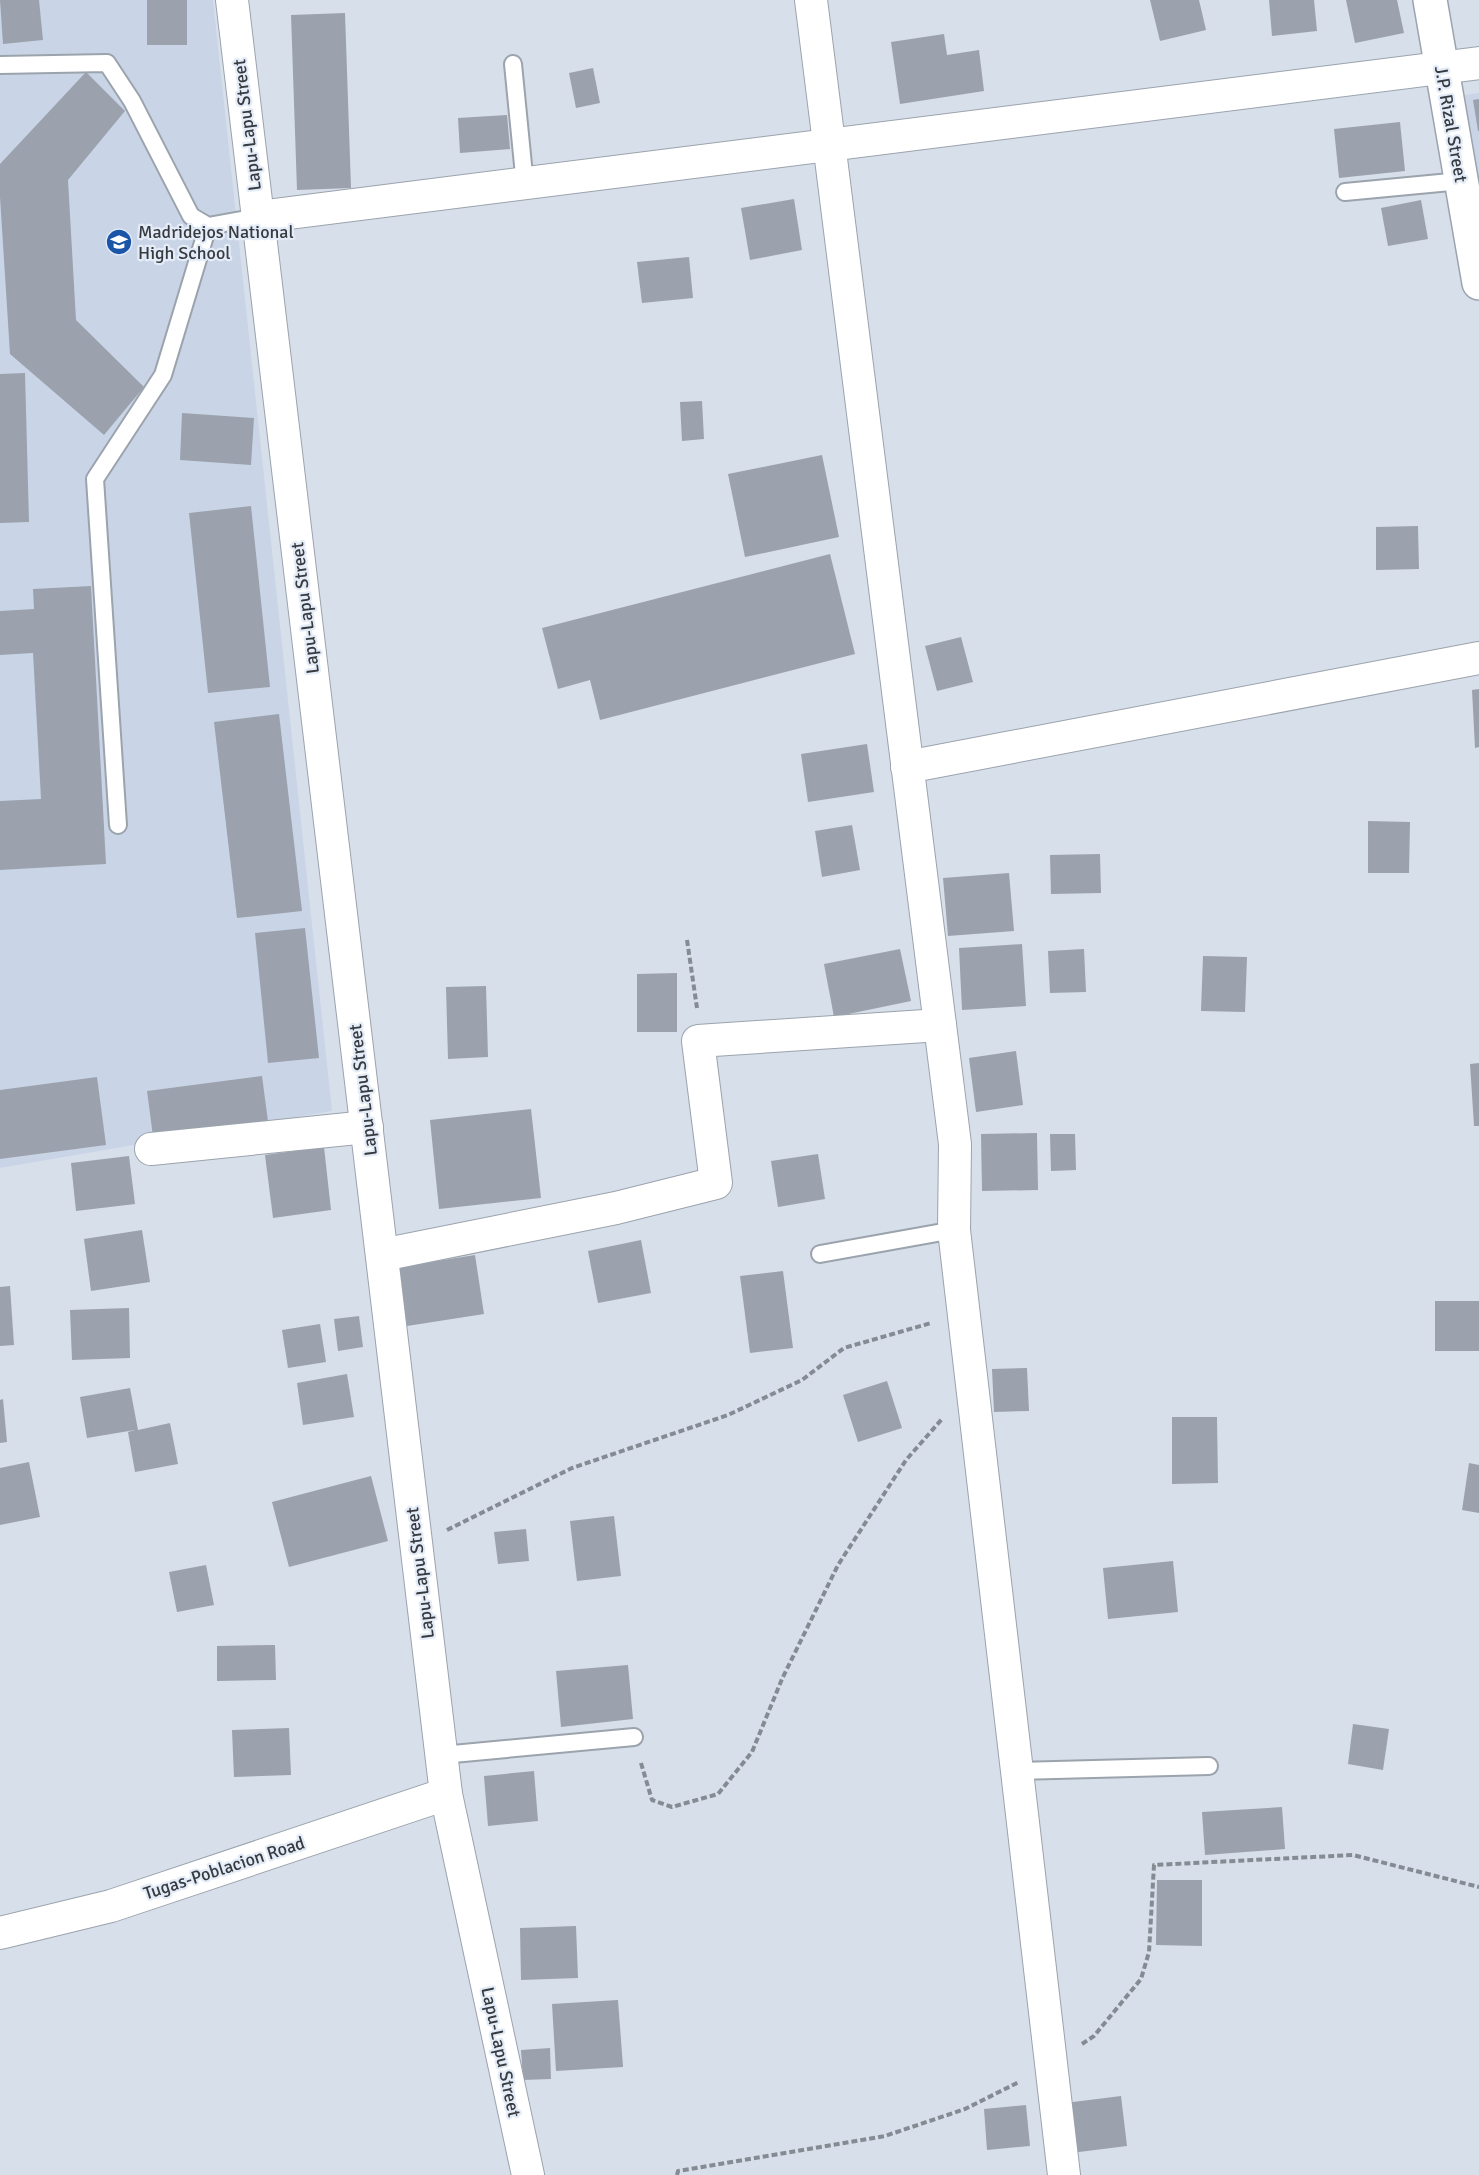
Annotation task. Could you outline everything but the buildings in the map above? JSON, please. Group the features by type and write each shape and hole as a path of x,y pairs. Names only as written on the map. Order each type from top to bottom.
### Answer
{"main road":[{"name":"J.P. Rizal Street","path":"1430,0 1479,283"}],"street":[{"name":"Lapu-Lapu Street","path":"232,0 446,1794 528,2175"},
{"path":"811,0 956,1144 954,1230 1064,2175"},
{"path":"258,217 1479,63"},
{"path":"907,766 1479,658"},
{"path":"382,1255 616,1208 716,1183 698,1041 940,1025"},
{"path":"151,1149 367,1127"},
{"name":"Tugas-Poblacion Road","path":"0,1933 111,1906 446,1794"}],"lane":[{"path":"0,65 107,63 132,101 190,216 199,224 208,226 258,217"},
{"path":"513,64 525,185"},
{"path":"1345,192 1461,181"},
{"path":"118,825 95,479 163,375 208,226"},
{"path":"820,1254 954,1230"},
{"path":"442,1755 634,1737"},
{"path":"1017,1771 1209,1766"}],"path":[{"path":"687,939 697,1003 698,1041"},
{"path":"417,1545 572,1468 729,1415 802,1380 844,1348 964,1314"},
{"path":"634,1737 651,1800 672,1807 718,1794 752,1752 782,1679 838,1565 906,1460 972,1384"},
{"path":"677,2175 678,2171 885,2136 965,2109 1051,2066 1094,2036 1141,1979 1149,1953 1154,1865 1353,1855 1479,1887"}],"shaded area":[{"path":"0,0 213,0 332,1111 0,1168"},
{"path":"1479,93 1479,228 1458,96"}],"place":[{"name":"Madridejos National High School","path":"119,242"}]}
